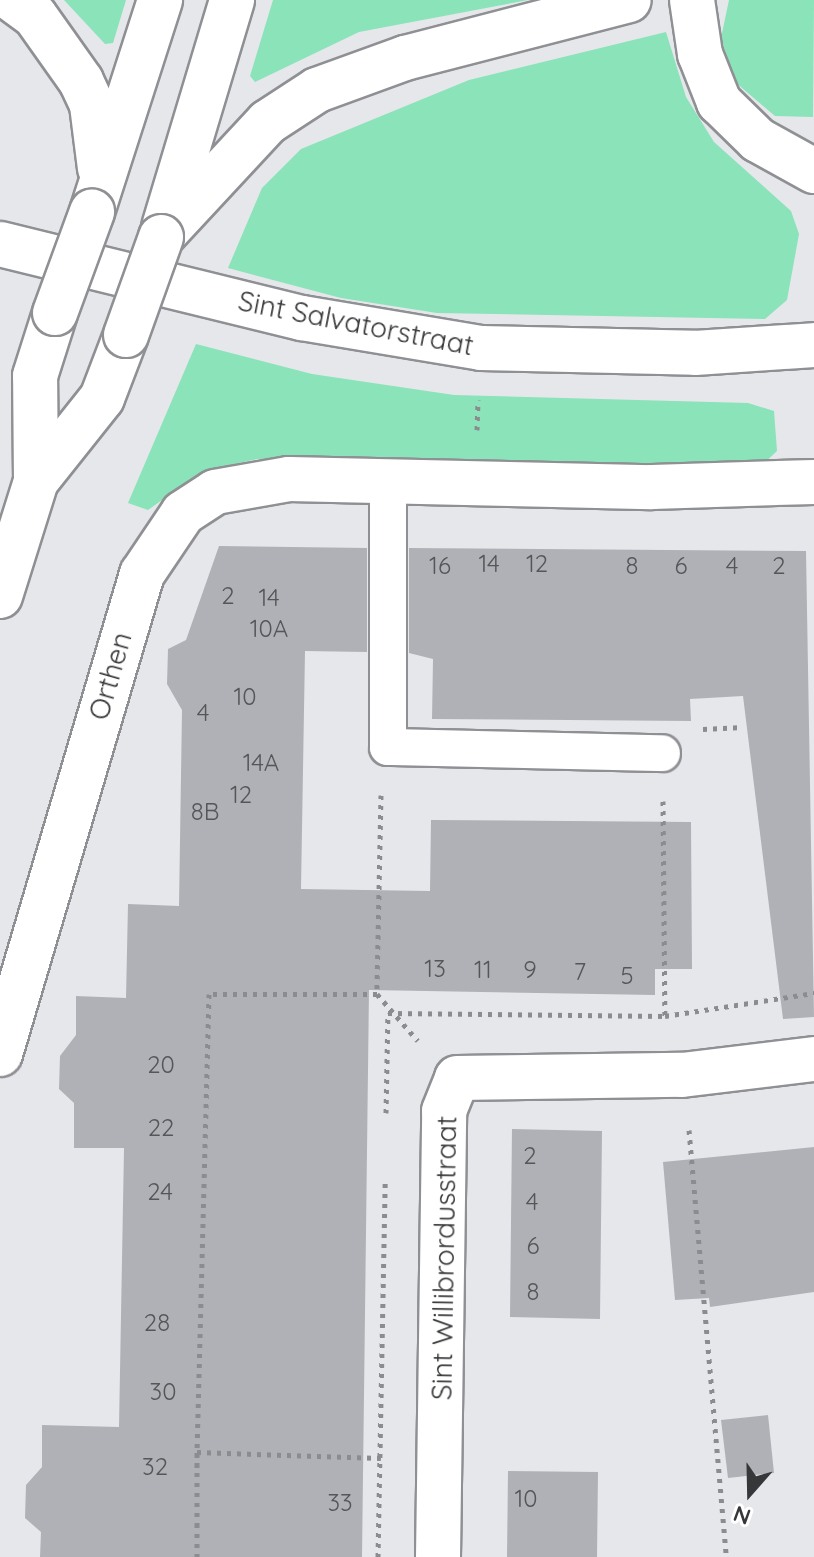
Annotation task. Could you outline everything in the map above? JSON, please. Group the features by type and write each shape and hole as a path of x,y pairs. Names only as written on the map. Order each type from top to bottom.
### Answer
{"street":[{"path":"13,0 52,36 92,105 96,199"},
{"path":"0,596 36,481 35,376 160,0"},
{"path":"36,481 102,398 161,237 232,0"},
{"path":"161,237 268,122 317,90 405,58 629,0"},
{"path":"692,0 700,54 719,102 758,140 814,171"},
{"name":"Sint Salvatorstraat","path":"0,244 302,318 481,348 695,353 814,345"},
{"name":"Orthen","path":"0,1054 125,625 158,543 215,492 252,481 388,481"},
{"path":"388,481 814,482"},
{"name":"Sint Willibrordusstraat","path":"438,1557 444,1111 457,1078 682,1075 814,1059"}],"lane":[{"path":"388,481 388,747 662,753"}],"path":[{"path":"475,483 481,348"},
{"path":"665,1016 662,728 738,727"},
{"path":"388,747 377,994 388,1013 457,1078"},
{"path":"388,1013 665,1016 814,993"},
{"path":"197,1557 209,994 377,994"},
{"path":"386,1124 388,1013"},
{"path":"687,1117 726,1557"},
{"path":"378,1557 385,1172"},
{"path":"197,1452 440,1460"}],"green space":[{"path":"64,0 126,0 113,43 105,44"},
{"path":"273,0 528,0 359,32 255,82 250,76"},
{"path":"729,0 814,0 813,117 775,116 735,82 721,38"},
{"path":"666,32 686,97 714,142 791,211 799,234 787,300 765,319 437,313 341,298 228,268 262,188 301,149 469,80"},
{"path":"196,344 312,374 454,395 748,403 774,411 777,451 762,465 257,459 203,471 148,510 128,503"}],"building":[{"path":"219,546 367,548 367,652 305,651 301,889 430,891 431,820 691,822 692,969 655,969 655,995 369,990 362,1557 40,1557 41,1532 25,1518 26,1485 42,1467 42,1425 119,1427 124,1148 74,1148 74,1103 59,1089 60,1056 76,1035 76,996 126,998 128,904 179,906 182,710 167,684 168,649 186,640"},
{"path":"409,548 806,551 814,1017 783,1019 743,696 690,699 691,721 432,719 433,659 409,653"},
{"path":"512,1129 602,1131 600,1319 510,1317"},
{"path":"814,1147 814,1292 710,1307 709,1298 675,1300 663,1162"},
{"path":"768,1415 774,1473 728,1478 721,1420"},
{"path":"508,1471 598,1472 597,1557 507,1557"}]}
